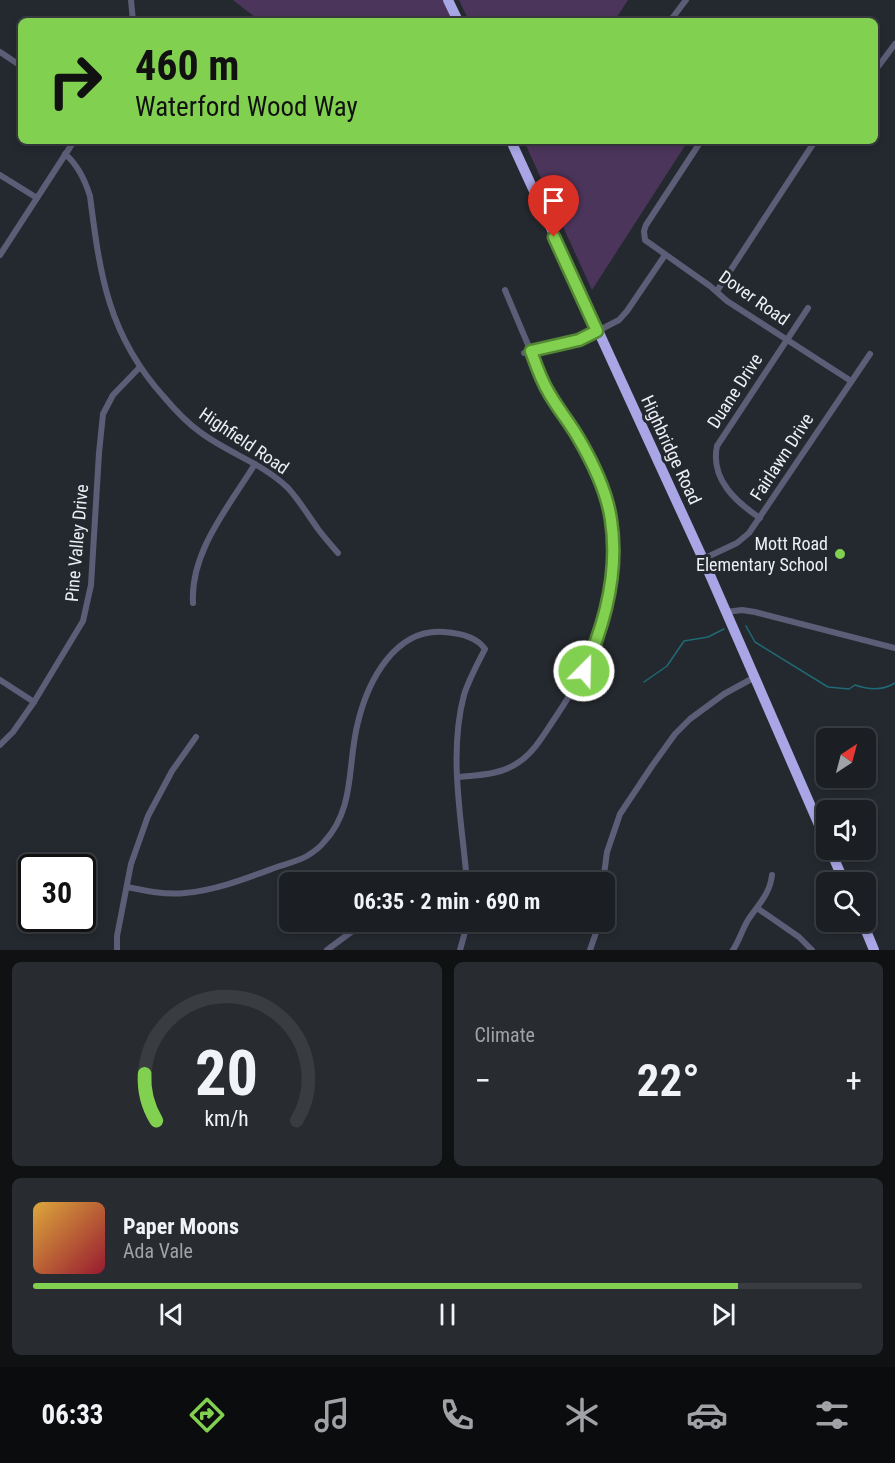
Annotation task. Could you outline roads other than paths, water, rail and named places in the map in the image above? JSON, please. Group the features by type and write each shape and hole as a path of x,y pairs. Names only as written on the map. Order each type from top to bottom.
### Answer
{"highway":[{"path":"448,0 457,18"},
{"name":"Highbridge Road","path":"512,144 703,559 816,819"},
{"path":"866,932 874,950"}],"street":[{"path":"131,0 133,18"},
{"path":"672,18 686,0"},
{"path":"878,67 895,44"},
{"path":"0,52 18,64"},
{"path":"0,255 72,144"},
{"name":"Dover Road","path":"699,144 646,225 644,235 649,244 717,291 727,301 851,381"},
{"path":"717,291 813,144"},
{"name":"Highfield Road","path":"65,154 76,165 86,183 90,196 102,279 118,326 139,368 195,429 216,444 255,464 287,488 339,553"},
{"path":"0,175 37,198"},
{"path":"527,352 579,340 619,321 665,255"},
{"path":"458,777 508,769 528,755 538,744 571,694 594,648 605,614 612,556 612,525 607,503 581,441 548,392 527,352 505,290"},
{"name":"Duane Drive","path":"760,518 731,496 719,473 715,454 721,438 808,308"},
{"name":"Fairlawn Drive","path":"703,559 744,538 760,518 870,354"},
{"name":"Pine Valley Drive","path":"0,745 12,733 34,702 83,621 91,585 99,453 104,414 113,395 139,368"},
{"path":"193,603 194,585 203,549 255,464"},
{"path":"726,612 742,610 755,612 895,648"},
{"path":"127,887 154,893 212,890 307,856 324,842 340,820 347,799 357,724 366,696 378,672 393,652 412,638 434,631 459,633 480,642 485,649 465,694 459,731 458,777 466,872"},
{"path":"604,872 607,852 620,814 675,734 704,708 755,677"},
{"path":"0,680 34,702"},
{"path":"117,950 117,936 138,841 148,816 172,771 196,737"},
{"path":"733,950 747,922 771,885 772,875"},
{"path":"757,908 799,937 812,950"},
{"path":"327,950 351,932"},
{"path":"460,950 465,932"},
{"path":"590,950 596,932"}],"waterway":[{"path":"746,626 755,642 828,687 849,689 855,685 875,689 895,683"},
{"path":"644,682 667,666 684,641 708,637 724,629"}],"place":[{"name":"Mott Road Elementary School","path":"840,554"}]}
